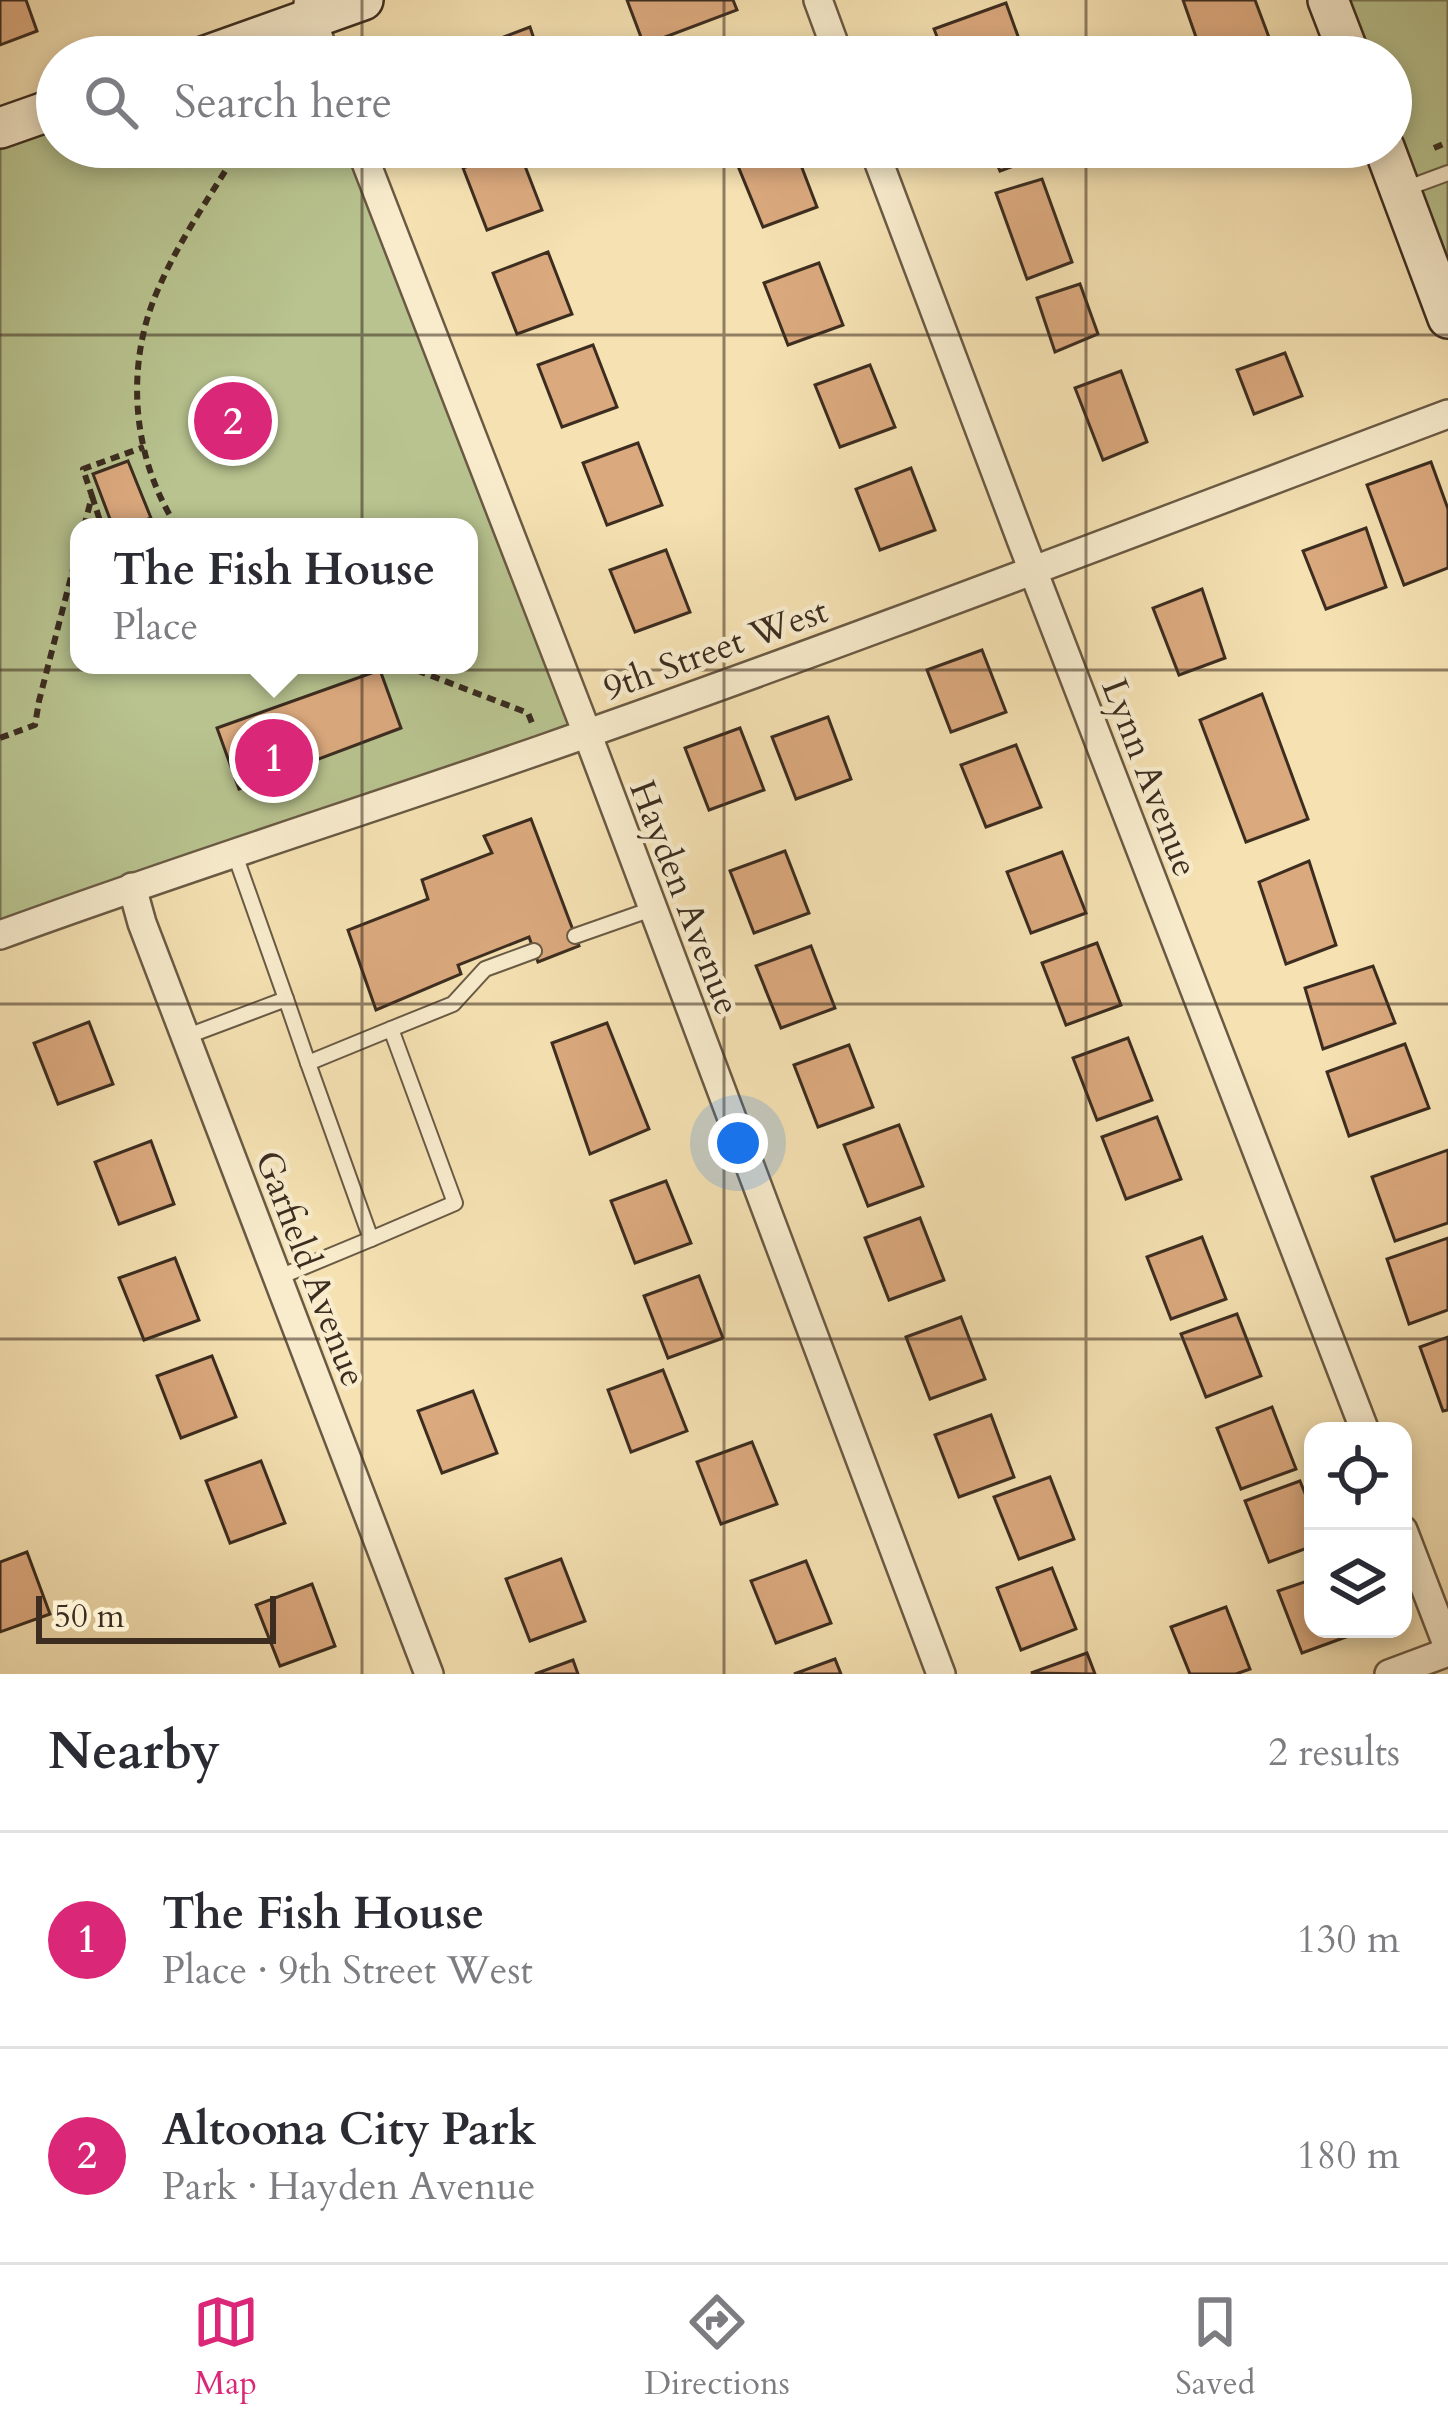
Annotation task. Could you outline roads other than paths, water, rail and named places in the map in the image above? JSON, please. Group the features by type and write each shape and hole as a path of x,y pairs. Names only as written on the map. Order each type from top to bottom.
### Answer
{"street":[{"path":"250,36 310,9 363,0"},
{"path":"818,0 831,36"},
{"path":"1328,0 1342,36"},
{"path":"0,128 36,115"},
{"name":"Hayden Avenue","path":"367,168 941,1674"},
{"name":"Lynn Avenue","path":"881,168 1362,1422"},
{"path":"1392,168 1448,318"},
{"name":"9th Street West","path":"0,934 543,749 1033,572 1448,415"},
{"name":"Garfield Avenue","path":"132,887 429,1674"},
{"path":"1389,1674 1448,1650 1412,1555"}],"lane":[{"path":"1401,190 1448,173"},
{"path":"234,852 371,1239"},
{"path":"575,936 652,908"},
{"path":"308,1063 453,1004 485,969 534,951"},
{"path":"185,1037 286,999"},
{"path":"277,1278 455,1203 392,1029"}],"place":[{"name":"Altoona City Park","path":"233,421"},
{"name":"The Fish House","path":"274,758"}]}
